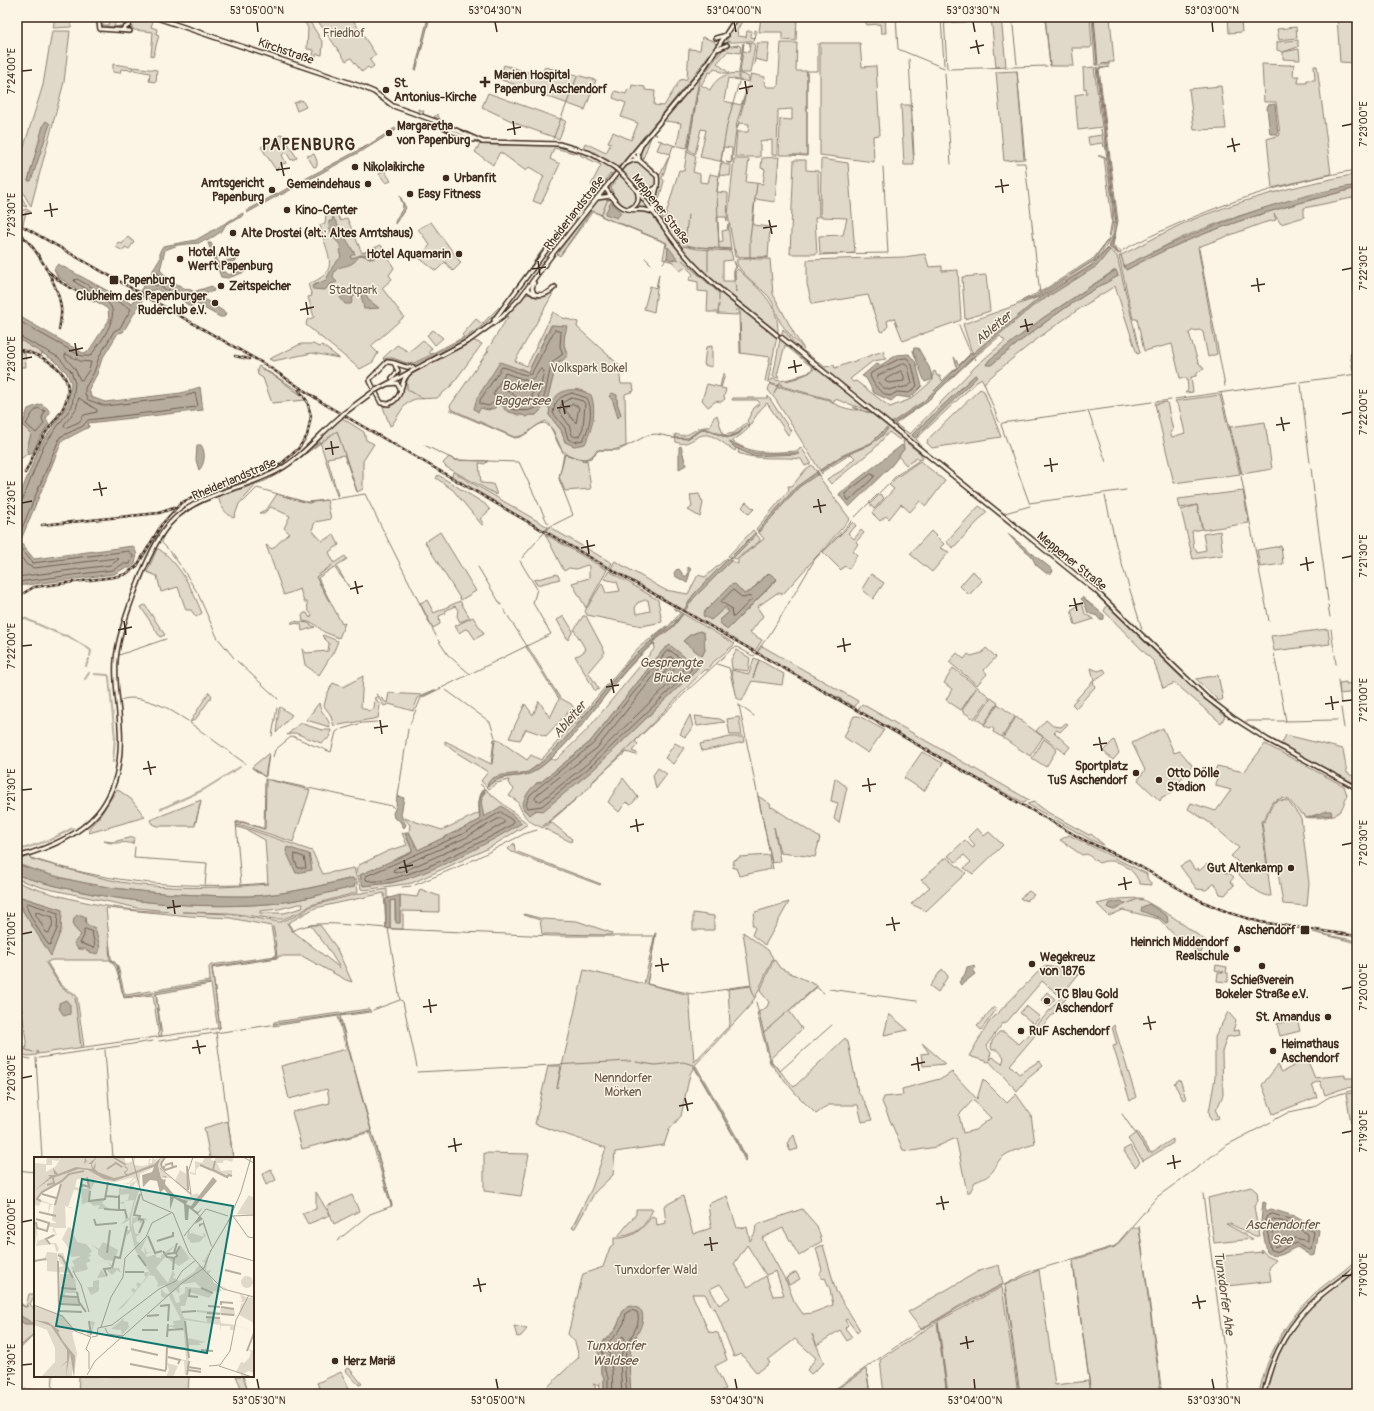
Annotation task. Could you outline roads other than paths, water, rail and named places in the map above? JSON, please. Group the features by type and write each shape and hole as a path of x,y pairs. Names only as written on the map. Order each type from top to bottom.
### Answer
{"main road":[{"path":"98,17 100,28 109,29 127,27"},
{"path":"127,27 131,17"},
{"name":"Kirchstraße","path":"154,17 360,86 374,92 393,106 409,112"},
{"name":"Rheiderlandstraße","path":"620,170 718,49 737,17"},
{"path":"127,27 130,31"},
{"path":"716,38 727,35"},
{"path":"718,49 727,45"},
{"name":"Meppener Straße","path":"409,112 483,142 546,142 581,150 614,167 637,189 679,247 696,267 779,336 1096,591 1206,697 1256,733 1357,788"},
{"path":"639,159 638,153 642,144"},
{"path":"633,154 657,176 657,186 653,202 655,214"},
{"path":"626,163 639,159"},
{"name":"Rheiderlandstraße","path":"17,857 55,845 76,833 96,815 111,793 117,772 120,748 116,677 118,647 122,628 145,569 163,532 181,513 198,502 262,478 286,466 342,415 374,389 460,345 489,327 520,298 554,252 617,173"},
{"path":"628,209 635,206 638,201 637,189 648,193 657,186"},
{"path":"604,189 620,206 628,209 645,209 655,214"},
{"path":"597,198 611,196"},
{"path":"489,327 548,248"},
{"path":"533,293 532,286 541,271"},
{"path":"527,289 539,295 546,294 555,287"},
{"path":"520,298 533,293"},
{"path":"414,368 404,377 402,392 392,403 385,405 379,401 369,380 385,363 392,362 406,368 419,366"},
{"path":"390,381 398,370 392,362"},
{"path":"383,385 396,383 400,386 402,392"},
{"path":"1264,1394 1274,1357 1290,1328 1316,1299 1357,1266"}],"water":[{"path":"428,17 430,17 416,71 415,70"},
{"path":"1094,17 1098,65 1097,65"},
{"path":"1097,68 1117,223 1112,246 1119,253 1109,247 1114,235 1116,222"},
{"path":"1275,104 1278,134 1270,134 1267,108 1268,105"},
{"path":"46,121 50,124 31,181 28,181 43,126"},
{"path":"395,128 396,130 367,148 281,195 279,193 370,144"},
{"path":"1357,185 1357,188 1268,212 1210,232 1181,243 1126,270 1124,266 1152,252 1238,217 1297,198"},
{"path":"278,193 279,195 247,213 246,211"},
{"path":"400,196 406,208 395,224 403,206"},
{"path":"611,202 621,213 617,218 605,214"},
{"path":"243,213 243,216 226,224 222,231 207,241 204,240 199,243 178,245 165,250 160,270 171,281 193,291 192,293 195,294 196,291 212,286 214,291 207,293 204,299 226,313 224,317 220,317 197,304 190,307 173,292 167,297 157,289 147,292 123,332 118,333 102,359 97,374 89,389 91,397 105,402 181,393 200,387 203,410 88,423 89,427 62,441 20,542 34,559 133,546 137,554 135,564 130,568 125,568 114,574 17,586 17,502 40,446 68,404 71,383 67,373 55,361 17,338 17,315 83,353 88,352 109,320 108,309 58,277 54,269 58,264 132,304 160,259 160,251 163,246 196,240"},
{"path":"333,217 355,254 350,256 351,258 361,255 353,263 335,271 333,278 337,282 329,285 325,290 313,289 312,286 326,280 333,266 341,257 341,245 336,241 329,228 329,221 332,221"},
{"path":"208,243 211,243 219,263 237,258 237,260 222,266 222,272 226,272 229,275 242,269 245,272 228,278 221,277"},
{"path":"668,247 677,259 671,260 667,258"},
{"path":"376,249 382,251 373,259 361,255 365,254 371,256"},
{"path":"1108,249 1110,250 1097,266 1033,306 976,354 926,402 893,424 891,423 924,401 969,356 970,353 972,354 1037,300 1093,265"},
{"path":"1116,270 1118,276 1084,295 991,365 986,365 989,360 1043,318"},
{"path":"356,289 363,291 370,301 379,308 364,309 361,294 353,297 351,304 345,304 340,297 340,294"},
{"name":"Bokeler Baggersee","path":"552,325 567,326 564,341 568,355 563,360 557,362 547,400 552,401 556,396 570,390 581,391 591,395 594,414 590,432 585,444 574,446 565,442 561,430 549,415 550,408 545,406 536,415 526,417 521,414 509,412 504,409 504,406 496,404 495,408 488,410 481,408 478,412 474,409 477,398 500,362 528,372"},
{"path":"914,348 918,348 929,367 933,379 925,382 913,351"},
{"path":"909,354 916,363 922,386 910,398 897,396 891,401 874,393 866,378 862,376 876,364 881,365 897,355"},
{"path":"975,375 977,377 915,438 912,435"},
{"path":"612,393 617,395 617,403 621,415 618,418 613,401 609,396"},
{"path":"41,404 47,408 50,413 46,418 49,424 39,439 33,452 29,454 27,449 31,434 22,425 28,409"},
{"path":"747,425 739,434 727,438 704,429 687,439 672,438 688,438 699,430 705,428 728,437 738,433"},
{"path":"886,428 888,429 884,434 874,442 842,458 821,471 820,470 841,456 871,443"},
{"path":"729,442 755,453 800,454 753,456 734,447"},
{"path":"197,445 201,445 204,454 203,465 199,470 196,460"},
{"path":"902,445 904,449 892,465 849,507 839,495 840,493"},
{"path":"681,446 686,465 679,469 679,447"},
{"path":"817,472 818,474 799,487 758,533 758,530 796,487"},
{"path":"755,533 756,534 754,537 732,559 730,558"},
{"path":"1008,534 1053,570 1052,573 1046,573 1036,565 1031,555 1017,544"},
{"path":"728,559 731,561 693,599 685,611 684,610 693,595"},
{"path":"688,567 691,569 687,583 675,576 674,573 679,569 684,576 687,576"},
{"path":"769,573 777,579 727,630 720,623 720,620 729,612 726,607 711,620 703,616 705,611 731,585 735,584 744,594 751,591"},
{"path":"1082,597 1104,615 1104,619 1100,620 1097,616 1088,613 1084,602 1081,599"},
{"path":"682,613 683,614 673,627 654,641 653,640 674,624"},
{"path":"700,631 704,633 705,650 702,656 683,641 690,635"},
{"path":"651,641 653,643 637,658 567,743 552,758 531,773 522,776 500,778 487,786 489,781 493,778 528,772 539,764 563,741 624,668"},
{"name":"Gesprengte Brücke","path":"670,645 698,668 593,770 543,811 536,810 530,815 524,810 522,805 527,794 534,785 541,782 590,742 664,649"},
{"path":"484,790 485,792 481,802 484,817 502,806 522,823 467,854 424,873 398,881 363,886 360,875 412,852 405,832 409,832 418,850 480,820 479,802"},
{"path":"397,796 404,798 401,815 406,825 404,828 399,820 394,818 393,813 396,807"},
{"path":"1331,811 1332,815 1309,817"},
{"path":"287,847 309,854 312,870 296,873 286,851"},
{"path":"17,864 39,872 85,883 131,890 178,894 258,896 321,886 353,878 355,883 354,887 278,903 236,906 204,906 140,901 77,891 17,875"},
{"path":"400,895 400,923 396,923 395,900 390,901 390,929 386,928 386,899"},
{"path":"18,896 62,910 61,930 51,956 23,911"},
{"path":"1121,901 1126,904 1114,910 1108,908 1110,903"},
{"path":"1149,904 1167,916 1168,922 1166,923 1160,918 1141,911 1142,907"},
{"path":"77,915 82,915 85,917 86,924 95,928 100,948 98,954 89,952 85,949 78,949 74,943 81,935 73,926 74,918"},
{"path":"967,967 976,967 973,971 975,974 961,985 959,982 965,974"},
{"path":"66,1000 70,1005 70,1014 64,1016 59,1008 59,1003"},
{"name":"Aschendorfer See","path":"1263,1202 1266,1203 1265,1208 1267,1211 1271,1209 1294,1216 1319,1230 1315,1255 1311,1256 1297,1247 1286,1253 1274,1256 1267,1252 1261,1222"},
{"name":"Tunxdorfer Waldsee","path":"631,1306 640,1310 643,1317 641,1326 632,1344 630,1354 631,1394 604,1394 604,1377 601,1372 601,1357 596,1349 615,1330 622,1312 626,1307"},
{"path":"17,1314 34,1324 25,1324 17,1319"}],"waterway":[{"path":"110,28 125,26 127,21 126,17"},
{"path":"896,17 898,49 944,68"},
{"path":"941,17 944,65"},
{"path":"944,17 947,68"},
{"path":"1012,17 1017,64"},
{"path":"1045,17 1050,65"},
{"path":"1355,17 1357,46"},
{"path":"115,32 129,34"},
{"path":"740,72 744,43"},
{"path":"792,155 807,156 807,71 818,71 818,44"},
{"path":"909,59 914,155"},
{"path":"1102,64 1109,63"},
{"path":"948,69 1047,66"},
{"path":"1017,71 1025,159"},
{"path":"945,73 951,164"},
{"path":"739,75 739,80"},
{"path":"553,139 577,77"},
{"path":"721,161 727,125 739,82"},
{"path":"688,150 698,90"},
{"path":"720,167 721,163"},
{"path":"1016,163 1025,163 1040,294"},
{"path":"823,254 888,253 883,167"},
{"path":"1123,250 1207,211 1266,191 1357,170"},
{"path":"719,172 717,192 719,248"},
{"path":"551,246 611,175"},
{"path":"614,196 611,188 618,178"},
{"path":"750,257 750,237 757,184"},
{"path":"610,199 607,201 601,216 612,221"},
{"path":"561,254 591,211 602,215"},
{"path":"685,244 688,215"},
{"path":"617,222 667,243 666,247 668,248"},
{"path":"1070,275 1094,260 1107,241"},
{"path":"687,245 695,247"},
{"path":"698,247 716,248"},
{"path":"718,248 731,249"},
{"path":"734,249 738,257 768,257"},
{"path":"1199,249 1225,386"},
{"path":"384,359 392,358 406,363 414,363 454,344 474,332 498,311 518,286 542,250"},
{"path":"708,250 708,271"},
{"path":"1121,255 1124,266"},
{"path":"645,258 651,264"},
{"path":"663,263 667,258"},
{"path":"682,260 719,293 719,301"},
{"path":"1024,300 1036,296 1067,277"},
{"path":"1017,303 1023,301"},
{"path":"718,314 719,304"},
{"path":"740,312 741,353"},
{"path":"959,325 971,354"},
{"path":"423,368 410,375 407,381 407,389 423,399"},
{"path":"262,369 301,395"},
{"path":"799,377 814,369"},
{"path":"1300,382 1357,374"},
{"path":"786,381 797,378"},
{"path":"1175,399 1297,382"},
{"path":"774,394 778,385 781,383"},
{"path":"984,383 999,422"},
{"path":"1301,385 1306,429"},
{"path":"1221,393 1241,473"},
{"path":"1155,402 1171,400"},
{"path":"1029,502 1001,425 1002,423 1152,402"},
{"path":"450,410 515,438 520,437 537,426 545,423 553,430 563,453"},
{"path":"1088,411 1106,462"},
{"path":"220,496 265,481 278,474 337,431 357,491"},
{"path":"1306,431 1310,463"},
{"path":"522,558 549,527 573,515 559,479 564,454 584,460 591,458 599,450 619,450 648,435 656,434 672,437"},
{"path":"424,445 455,460 519,462 547,522 549,523"},
{"path":"855,517 897,475 918,461"},
{"path":"1311,468 1314,492"},
{"path":"1241,476 1269,621"},
{"path":"243,502 257,488 278,494"},
{"path":"1029,503 1126,490"},
{"path":"329,500 365,494 436,636"},
{"path":"280,495 308,503 326,500"},
{"path":"1314,495 1328,601"},
{"path":"1105,496 1116,545 1142,629"},
{"path":"168,549 162,543 163,536 167,528 174,521 192,509 216,497"},
{"path":"1005,513 1030,506"},
{"path":"792,598 815,559 852,521"},
{"path":"170,551 180,565"},
{"path":"410,724 421,698 551,634 533,603 537,589 520,561"},
{"path":"329,601 316,577 332,565"},
{"path":"478,567 501,605"},
{"path":"182,568 189,579"},
{"path":"190,581 197,592"},
{"path":"198,594 217,637 234,658"},
{"path":"757,651 770,634 790,601"},
{"path":"1328,605 1330,617"},
{"path":"504,610 527,646"},
{"path":"17,615 62,635 68,636 89,649 91,651 90,656"},
{"path":"1331,629 1334,651"},
{"path":"119,655 166,639"},
{"path":"438,640 448,655 470,674"},
{"path":"688,690 733,648 737,647 753,656 755,655"},
{"path":"1335,655 1336,664"},
{"path":"86,666 89,659"},
{"path":"1275,659 1280,685"},
{"path":"17,660 22,677"},
{"path":"237,661 278,699"},
{"path":"717,664 729,668 735,694"},
{"path":"85,679 89,673"},
{"path":"94,674 108,675 109,677 115,738 113,762"},
{"path":"1338,680 1341,703"},
{"path":"1277,721 1286,721 1280,689"},
{"path":"446,690 490,722 495,737"},
{"path":"594,781 686,692"},
{"path":"121,700 126,698 138,699 152,702 169,709"},
{"path":"739,705 773,869"},
{"path":"739,705 754,716"},
{"path":"272,736 277,708"},
{"path":"1341,708 1344,728"},
{"path":"170,710 188,721"},
{"path":"1286,721 1337,720"},
{"path":"1246,721 1275,721"},
{"path":"342,729 362,723 377,722"},
{"path":"190,723 246,764"},
{"path":"398,796 408,729"},
{"path":"316,746 331,752 336,732 339,730"},
{"path":"273,757 275,750 292,736 315,746"},
{"path":"492,764 495,739"},
{"path":"266,776 269,754"},
{"path":"161,809 203,790 240,767"},
{"path":"252,768 265,777"},
{"path":"31,858 84,873 110,878 160,884 241,885 236,822 244,822 265,829 266,780"},
{"path":"271,780 392,806 394,808"},
{"path":"543,826 577,798"},
{"path":"195,824 201,802"},
{"path":"17,851 50,840 73,828"},
{"path":"471,861 524,834 537,830"},
{"path":"135,847 134,858 207,863 205,886"},
{"path":"415,885 469,862"},
{"path":"353,883 364,880"},
{"path":"241,885 268,883"},
{"path":"402,887 411,886"},
{"path":"1126,904 1138,899 1142,900"},
{"path":"287,923 292,931 313,925 349,925"},
{"path":"353,925 386,928"},
{"path":"273,927 275,937"},
{"path":"373,1010 400,1000 388,928"},
{"path":"390,928 552,936 655,936 647,984 692,994 751,986 754,997"},
{"path":"85,1047 220,1028 212,967 277,957 275,940"},
{"path":"109,946 110,959 117,966 122,991 125,997 154,993"},
{"path":"46,963 61,987 74,996"},
{"path":"160,1031 156,992 210,983"},
{"path":"764,1032 816,987 824,993"},
{"path":"829,989 917,1001"},
{"path":"75,998 81,1047"},
{"path":"401,1000 403,1002 417,1067"},
{"path":"756,1002 771,1062 780,1071 832,1025"},
{"path":"274,1024 369,1011"},
{"path":"337,1241 370,1214 392,1206 340,1019"},
{"path":"159,1041 271,1025"},
{"path":"216,1032 233,1157"},
{"path":"39,1058 153,1041"},
{"path":"17,1047 33,1052"},
{"path":"105,1050 113,1157"},
{"path":"17,1056 30,1059"},
{"path":"36,1058 42,1157"},
{"path":"417,1072 631,1061"},
{"path":"636,1062 655,1065 683,1062 694,1065"},
{"path":"695,1067 735,1137 746,1160"},
{"path":"1274,1120 1289,1112 1313,1107 1329,1097 1357,1089"},
{"path":"1122,1114 1149,1153"},
{"path":"1203,1163 1225,1146 1271,1122"},
{"path":"322,1144 371,1132"},
{"path":"1033,1271 1115,1246 1157,1197 1201,1165"},
{"path":"17,1170 34,1172"},
{"name":"Tunxdorfer Ahe","path":"1203,1194 1230,1394"},
{"path":"1139,1226 1162,1394"},
{"path":"1073,1265 1091,1394"},
{"path":"1004,1285 1031,1271"},
{"path":"912,1335 960,1307 1003,1285"},
{"path":"1005,1290 1019,1394"},
{"path":"17,1302 25,1307 28,1306"},
{"path":"938,1325 947,1394"},
{"path":"17,1349 34,1335"},
{"path":"828,1394 910,1337"},
{"path":"867,1372 870,1394"},
{"path":"53,1377 52,1391 72,1394"},
{"path":"25,1389 50,1391"},
{"path":"176,1394 188,1391"}],"railway":[{"path":"17,223 266,365 326,405 502,507 1082,839 1132,862 1201,901 1230,913 1260,922 1357,936"},
{"path":"17,232 38,255 56,289 61,311 59,330"},
{"path":"48,271 62,283 94,301"},
{"path":"17,349 38,356 56,367 63,375 67,384 68,394 64,406 40,441 25,473"},
{"path":"235,356 249,359"},
{"path":"17,597 34,587 114,577 126,574 137,566 162,524 181,503 202,493 263,475 281,464 298,449 307,436 311,416 307,401 299,390"},
{"path":"42,525 159,513 174,508"}],"place":[{"name":"Marien Hospital Papenburg Aschendorf","path":"485,82"},
{"name":"St. Antonius-Kirche","path":"386,90"},
{"name":"Margaretha von Papenburg","path":"389,133"},
{"name":"Nikolaikirche","path":"355,167"},
{"name":"Urbanfit","path":"446,178"},
{"name":"Gemeindehaus","path":"368,184"},
{"name":"Amtsgericht Papenburg","path":"272,190"},
{"name":"Easy Fitness","path":"410,194"},
{"name":"Kino-Center","path":"287,210"},
{"name":"Alte Drostei (alt.: Altes Amtshaus)","path":"233,233"},
{"name":"Hotel Aquamarin","path":"459,254"},
{"name":"Hotel Alte Werft Papenburg","path":"180,259"},
{"name":"Papenburg","path":"114,280"},
{"name":"Zeitspeicher","path":"221,286"},
{"name":"Clubheim des Papenburger Ruderclub e.V.","path":"215,303"},
{"name":"Sportplatz TuS Aschendorf","path":"1136,773"},
{"name":"Otto Dölle Stadion","path":"1159,780"},
{"name":"Gut Altenkamp","path":"1291,868"},
{"name":"Aschendorf","path":"1305,930"},
{"name":"Heinrich Middendorf Realschule","path":"1237,949"},
{"name":"Wegekreuz von 1876","path":"1032,964"},
{"name":"Schießverein Bokeler Straße e.V.","path":"1262,966"},
{"name":"TC Blau Gold Aschendorf","path":"1047,1001"},
{"name":"St. Amandus","path":"1328,1017"},
{"name":"RuF Aschendorf","path":"1021,1031"},
{"name":"Heimathaus Aschendorf","path":"1273,1051"},
{"name":"Herz Mariä","path":"335,1361"}],"district":[{"name":"PAPENBURG","path":"309,144"}],"park label":[{"name":"Friedhof","path":"344,33"},
{"name":"Stadtpark","path":"353,290"},
{"name":"Volkspark Bokel","path":"589,368"},
{"name":"Nenndorfer Mörken","path":"623,1085"},
{"name":"Tunxdorfer Wald","path":"656,1270"}],"water label":[{"name":"Ableiter","path":"993,327"},
{"name":"Ableiter","path":"569,719"}]}
